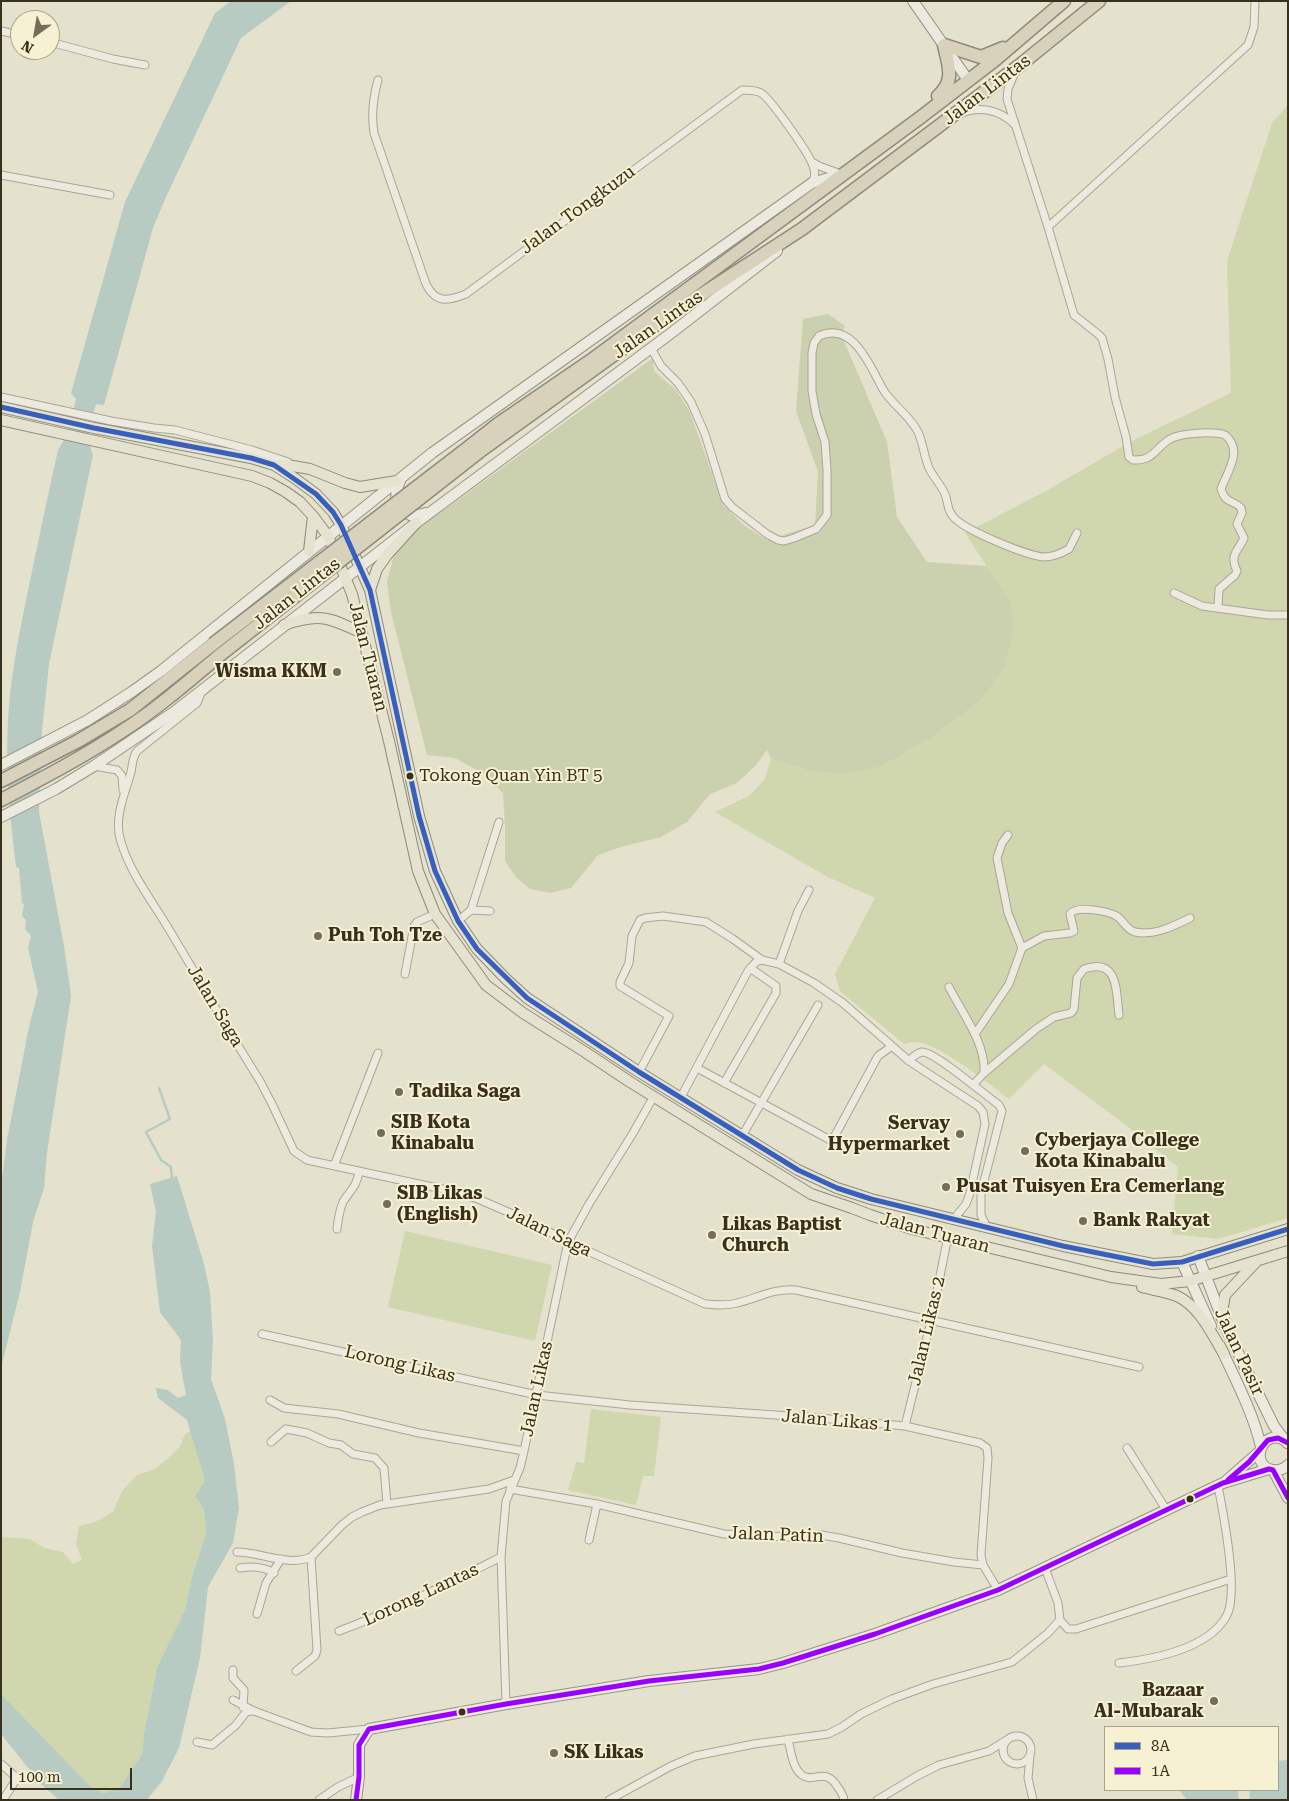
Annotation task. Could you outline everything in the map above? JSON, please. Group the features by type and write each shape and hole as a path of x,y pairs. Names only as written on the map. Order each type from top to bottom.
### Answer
{"highway":[{"name":"Jalan Lintas","path":"477,448 498,424 590,360 921,116 1021,39 1064,1"},
{"name":"Jalan Lintas","path":"216,649 477,448 661,321 802,229 1020,65 1099,1"},
{"path":"921,116 924,108 947,85 950,78 944,45 981,57 1021,39"},
{"path":"968,80 977,84 993,80 1048,43"},
{"path":"2,780 78,741 130,710 216,649"},
{"path":"1,800 41,780 125,729 158,705 216,649"}],"main road":[{"name":"Jalan Tuaran","path":"1,406 94,428 224,452 274,465 316,494 333,512 341,525 370,590 419,816 435,871 458,921 477,949 498,972 527,998 639,1072 798,1170 837,1188 871,1199 953,1220 1144,1262 1165,1264 1182,1262 1288,1229"},
{"name":"Jalan Tuaran","path":"1,420 202,464 270,482 300,502 313,516 328,536 352,594 418,871 435,914 486,985 523,1014 811,1194 912,1229 948,1236 1118,1279 1161,1284 1190,1281 1288,1251"},
{"path":"274,465 310,469 345,484 360,487 399,479"},
{"path":"309,551 313,516"},
{"path":"370,590 377,569 386,555 416,522"},
{"path":"284,625 316,617 335,621 362,633"},
{"path":"394,767 408,763"},
{"path":"544,1009 554,1022 652,1086 654,1096"},
{"path":"1225,1326 1223,1308 1225,1295 1256,1262"},
{"path":"1118,1279 1176,1296 1190,1304 1203,1319 1224,1354"}],"street":[{"path":"913,1 968,80"},
{"path":"1048,227 1248,45 1254,27 1255,1"},
{"path":"60,45 113,59 146,65"},
{"path":"1020,65 1013,76 1007,93 1016,126 1074,315 1102,338 1129,456 1133,460 1146,459 1157,452 1168,440 1174,437 1193,434 1225,434 1232,444 1233,462 1221,489 1229,502 1238,504 1241,508 1242,514 1237,524 1244,538 1234,553 1237,571 1219,589 1218,607"},
{"name":"Jalan Tongkuzu","path":"378,80 374,91 372,119 374,133 426,284 436,298 449,300 466,294 742,90 761,93 770,102 812,162"},
{"path":"947,121 964,112 987,110 1003,114 1016,126"},
{"path":"812,162 843,174"},
{"path":"812,162 815,175 812,183"},
{"path":"3,764 88,720 133,691 161,671 440,447 812,183 843,174"},
{"path":"1,175 110,195"},
{"path":"1,817 94,766 174,712 416,522 748,275 802,229"},
{"path":"651,348 661,366 678,383 691,402 705,434 724,499 767,534 778,540 794,538 816,529 827,515 826,452 812,391 812,353 814,343 820,336 833,332 848,339 862,352 885,391 910,420 918,433 930,470 945,494 948,509 958,523 1033,556 1046,557 1069,549 1077,533"},
{"path":"1,396 111,421 175,430 310,469"},
{"path":"260,453 274,465"},
{"path":"399,479 396,497 401,509 413,516 430,512"},
{"path":"282,573 292,572 306,584 309,596 308,607"},
{"path":"1174,593 1202,606 1268,615 1288,615"},
{"name":"Jalan Saga","path":"202,691 197,703 137,751 133,757 124,793 118,830 121,842 137,879 164,920 260,1081 294,1151 306,1160 462,1194 531,1222 568,1242 705,1304 717,1306 736,1304 783,1288 1138,1367"},
{"name":"Jalan Saga","path":"94,766 118,770 122,776 124,793"},
{"path":"458,921 471,910 499,822"},
{"path":"975,1034 1009,984 1022,948 1008,913 997,858 1000,848 1008,835"},
{"path":"779,964 798,911 810,890"},
{"path":"1022,948 1044,936 1070,934 1074,931 1070,914 1075,910 1088,909 1110,914 1118,918 1132,931 1137,932 1160,930 1190,918"},
{"path":"471,910 490,911"},
{"path":"405,974 414,926 417,922 435,914"},
{"path":"639,1072 669,1016 620,986 629,963 632,936 640,920 645,918 663,916 706,922 762,960 779,964 832,995 909,1061 978,1106 983,1112 986,1119 970,1193 966,1204 953,1220"},
{"path":"682,1097 750,968 756,962 762,960"},
{"path":"973,1086 984,1073 1042,1025 1054,1017 1071,1013 1074,1009 1077,978 1084,969 1096,967 1106,969 1114,976 1119,1015"},
{"path":"724,1083 776,993 776,986 750,968"},
{"path":"949,987 975,1034 983,1056 984,1073"},
{"path":"742,1136 818,1005"},
{"path":"697,1068 832,1141 878,1056 892,1046"},
{"path":"909,1061 915,1054 924,1052 950,1068 999,1105 1002,1110 980,1193 981,1215 987,1228"},
{"path":"334,1166 378,1053"},
{"name":"Jalan Likas","path":"506,1704 501,1557 506,1501 520,1468 537,1396 568,1242 654,1096"},
{"path":"337,1229 340,1208 357,1184 359,1171"},
{"name":"Jalan Likas 2","path":"905,1426 931,1321 948,1236"},
{"name":"Jalan Pasir","path":"1198,1256 1225,1326 1274,1426 1288,1443"},
{"name":"Jalan Pasir","path":"1182,1262 1250,1413 1260,1449 1261,1462 1271,1470"},
{"name":"Lorong Likas","path":"262,1334 537,1396"},
{"name":"Jalan Likas 1","path":"537,1396 630,1406 820,1418 905,1426 980,1443 987,1448 988,1458 981,1543 983,1565 998,1590"},
{"path":"270,1400 284,1408 338,1414 419,1434 524,1451"},
{"path":"271,1442 286,1429 296,1430 341,1446 354,1454 375,1458 384,1468 388,1504"},
{"path":"1221,1485 1264,1443 1273,1438 1278,1438 1288,1443"},
{"path":"1127,1448 1167,1511"},
{"path":"233,1700 252,1711 311,1732 328,1733 368,1729 649,1681 783,1664 875,1634 998,1590 1221,1485 1284,1468 1288,1465"},
{"path":"1271,1470 1288,1498"},
{"path":"237,1552 281,1559 298,1560 311,1557 352,1517 380,1505 489,1489 514,1480"},
{"path":"1119,1663 1161,1656 1196,1643 1215,1630 1227,1615 1231,1601 1231,1579 1221,1485"},
{"name":"Jalan Patin","path":"510,1489 598,1504 724,1534 789,1538 821,1535 846,1539 902,1553 983,1565"},
{"path":"589,1540 598,1504"},
{"path":"296,1671 315,1656 317,1650 311,1557"},
{"name":"Lorong Lantas","path":"339,1631 391,1612 501,1557"},
{"path":"258,1614 266,1583 281,1559"},
{"path":"240,1568 251,1566 267,1569 274,1573"},
{"path":"1044,1568 1058,1603 1060,1620 1068,1629 1076,1629 1231,1579"},
{"path":"609,1800 671,1766 695,1756 746,1745 828,1734 892,1698 933,1684 1012,1662 1047,1634 1060,1620"},
{"path":"233,1670 233,1678 244,1690 243,1707"},
{"path":"197,1742 212,1745 236,1725 246,1712 252,1711"},
{"path":"356,1800 359,1777 359,1745 368,1729"},
{"path":"877,1800 939,1765 989,1751 1010,1738 1018,1736 1026,1740 1031,1747 1028,1778 1033,1800"},
{"path":"1007,1758 1004,1750 1006,1741 1010,1738"},
{"path":"788,1739 796,1768 803,1776 810,1778 820,1775 832,1779 843,1795 844,1800"},
{"path":"989,1751 1007,1758 1022,1769 1028,1778"},
{"path":"1014,1763 1023,1762 1030,1756"},
{"path":"1,1764 16,1778 3,1800"},
{"path":"319,1800 338,1787 359,1777"},
{"path":"622,1792 628,1800"}],"green space":[{"path":"1288,105 1288,1218 1218,1239 1172,1234 1178,1167 1044,1064 1009,1099 964,1065 937,1049 916,1042 904,1044 840,991 835,974 875,898 828,877 715,812 749,796 765,779 771,759 803,769 882,766 934,736 982,699 1005,667 1010,602 965,533 1046,491 1130,442 1231,393 1227,261 1272,123"},
{"path":"828,314 845,326 841,334 887,442 897,517 927,562 987,566 1010,602 1014,626 1005,667 982,699 934,736 882,766 841,774 803,769 771,759 767,750 755,766 737,783 710,794 687,822 661,837 598,855 571,888 550,893 530,889 516,877 505,861 503,793 484,774 455,758 427,755 391,612 387,582 395,551 414,529 454,503 653,358 654,371 676,390 690,412 723,505 745,526 767,540 815,525 818,472 796,411 803,319"},
{"path":"405,1231 552,1265 535,1341 388,1307"},
{"path":"591,1409 661,1417 654,1476 643,1476 636,1505 568,1490 576,1462 584,1463"},
{"path":"191,1431 205,1481 195,1496 204,1509 206,1533 191,1580 185,1610 157,1667 142,1754 119,1789 103,1793 93,1789 1,1694 1,1537 30,1539 44,1548 63,1552 73,1564 82,1560 76,1544 79,1526 95,1522 113,1512 122,1491 137,1475 155,1469 171,1456 180,1446 185,1434"}],"shaded area":[{"path":"231,1 291,1 241,38 153,228 104,405 96,404 93,416 90,443 93,455 49,664 42,731 39,812 64,946 71,996 47,1153 44,1188 33,1222 20,1292 1,1368 1,1187 7,1140 29,1027 38,992 28,948 31,936 25,929 26,920 22,916 24,904 22,903 19,868 16,867 9,793 8,719 16,651 58,450 67,432 76,399 71,393 125,202 215,13"},
{"path":"177,1176 204,1264 210,1292 213,1341 211,1379 225,1419 234,1464 239,1508 233,1543 208,1587 200,1658 179,1748 162,1781 147,1800 59,1800 41,1784 1,1734 1,1694 93,1789 103,1793 119,1789 142,1754 157,1667 185,1610 191,1580 206,1533 204,1509 195,1496 205,1481 187,1420 158,1398 156,1388 168,1390 178,1398 186,1395 180,1362 181,1340 160,1312 152,1246 156,1212 150,1184"},
{"path":"1288,1760 1288,1800 1250,1800 1249,1791 1279,1791 1279,1761"},
{"path":"1180,1791 1238,1791 1239,1800 1187,1800"}],"waterway":[{"path":"159,1088 170,1119 146,1132 161,1160 171,1167 172,1180"}],"transit line":[{"name":"8A","path":"1,407 94,428 251,458 274,465 316,494 333,512 341,525 370,590 419,816 435,871 458,921 477,949 527,998 639,1072 798,1170 837,1188 871,1199 1063,1246 1153,1264 1182,1262 1288,1229"},
{"name":"1A","path":"1228,1480 1249,1462 1268,1440 1278,1438 1288,1443"},
{"name":"1A","path":"356,1800 359,1777 359,1745 369,1729 649,1681 759,1669 783,1663 875,1634 998,1590 1223,1483 1269,1469 1273,1470 1288,1498"}],"place":[{"name":"Wisma KKM","path":"337,672"},
{"name":"Tokong Quan Yin BT 5","path":"410,776"},
{"name":"Puh Toh Tze","path":"318,936"},
{"name":"Tadika Saga","path":"399,1092"},
{"name":"SIB Kota Kinabalu","path":"381,1133"},
{"name":"Servay Hypermarket","path":"960,1134"},
{"name":"Cyberjaya College Kota Kinabalu","path":"1025,1151"},
{"name":"Pusat Tuisyen Era Cemerlang","path":"946,1187"},
{"name":"SIB Likas (English)","path":"387,1204"},
{"name":"Bank Rakyat","path":"1083,1221"},
{"name":"Likas Baptist Church","path":"712,1235"},
{"name":"Bazaar Al-Mubarak","path":"1214,1701"},
{"name":"SK Likas","path":"554,1753"}]}
